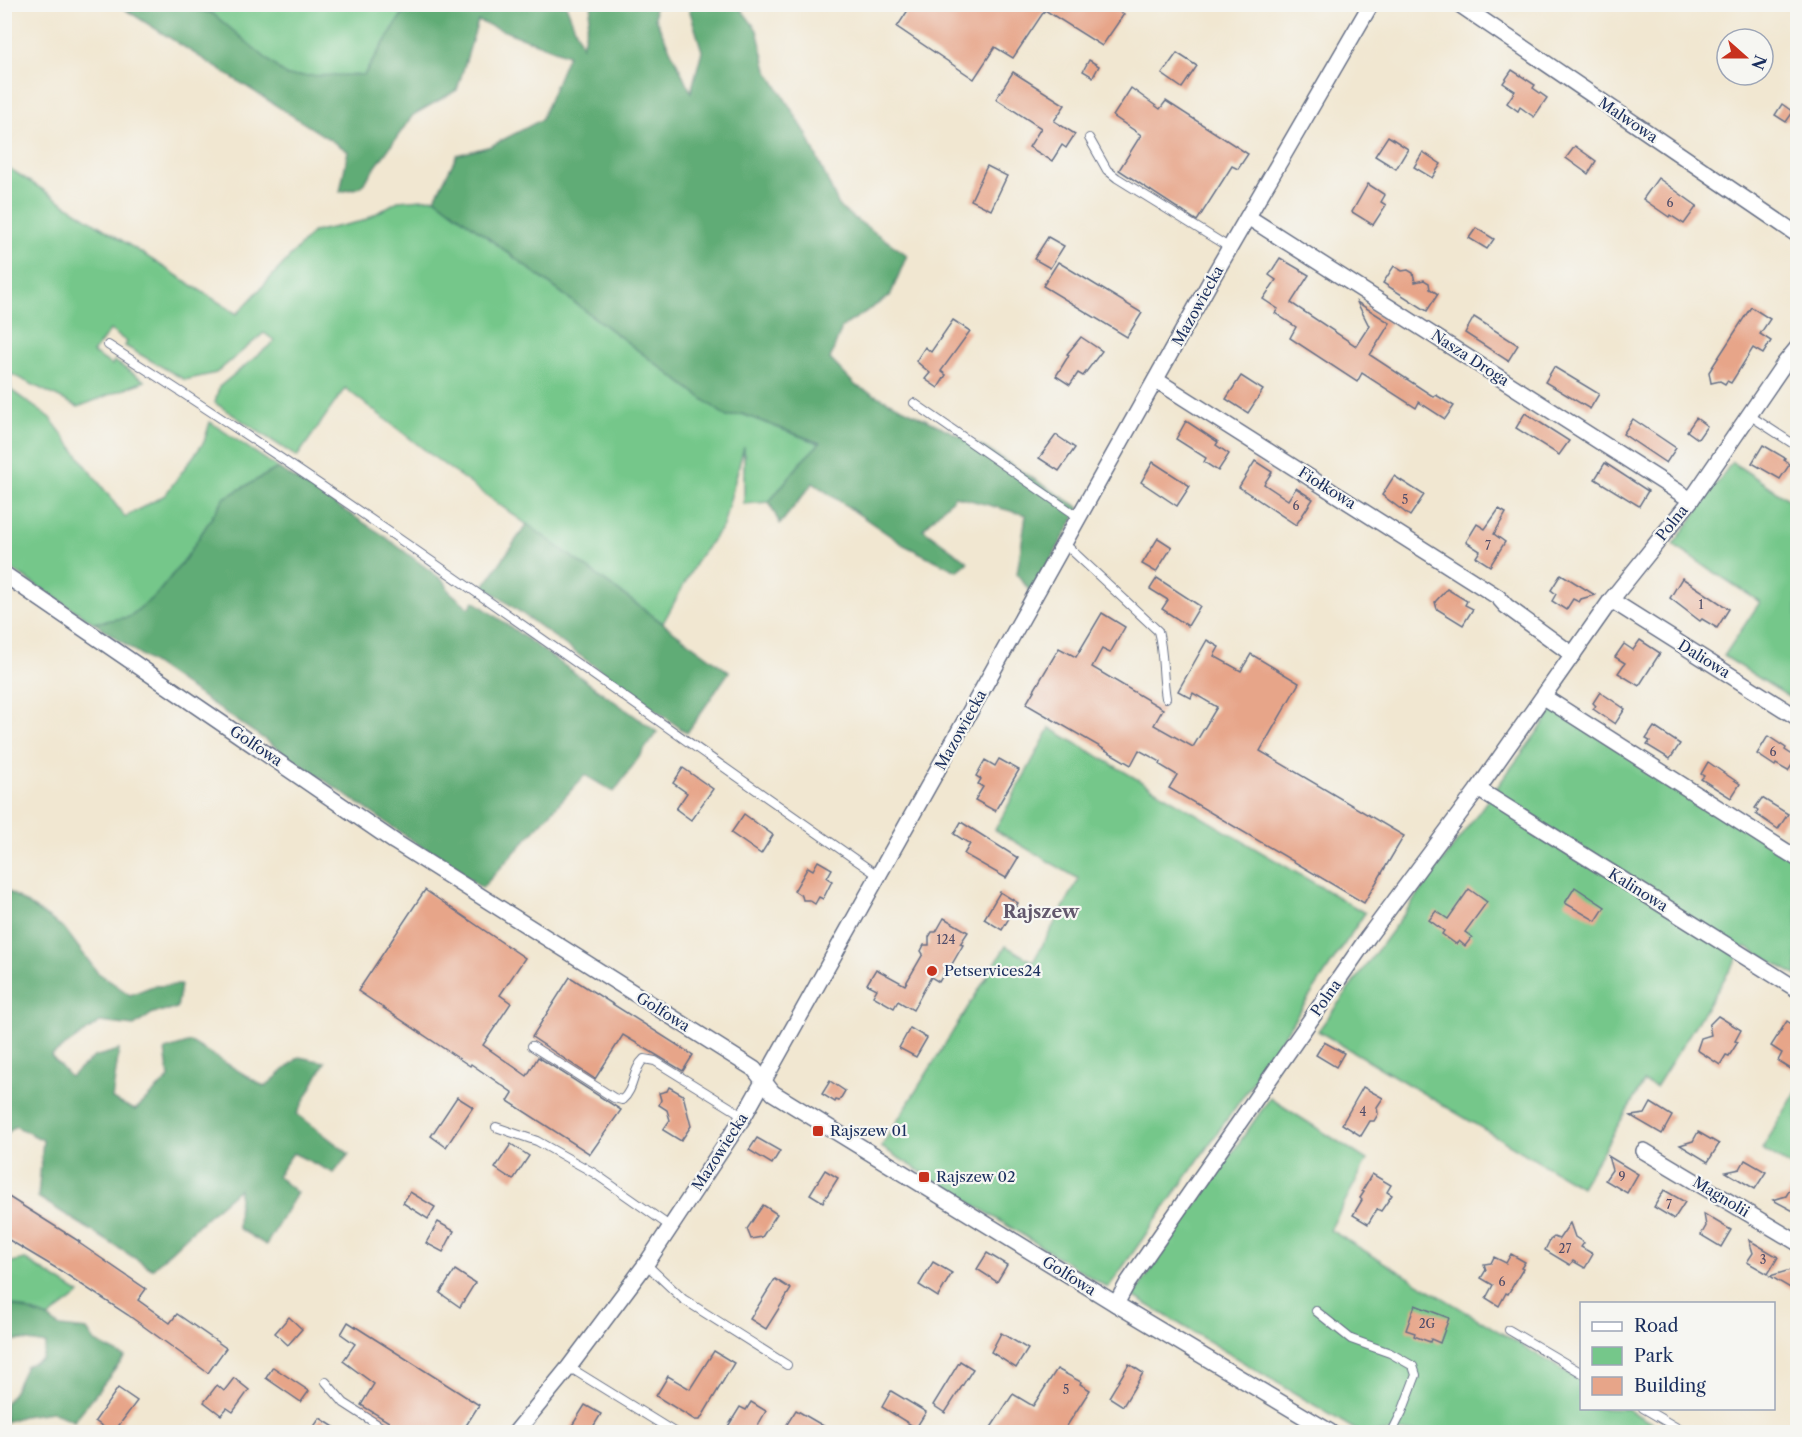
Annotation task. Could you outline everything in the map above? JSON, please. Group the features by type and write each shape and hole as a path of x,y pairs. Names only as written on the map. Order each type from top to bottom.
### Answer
{"street":[{"name":"Mazowiecka","path":"516,1432 569,1367 646,1264 744,1116 1230,248 1371,4"},
{"name":"Malwowa","path":"1459,4 1797,235"},
{"name":"Nasza Droga","path":"1248,217 1691,500"},
{"name":"Polna","path":"1116,1304 1127,1284 1301,1032 1433,847 1478,789 1611,600 1691,500 1797,347"},
{"name":"Fiołkowa","path":"1156,380 1498,597 1506,606 1573,655"},
{"name":"Golfowa","path":"4,574 396,842 754,1069 773,1094 1330,1432"},
{"name":"Daliowa","path":"1611,600 1797,718"},
{"path":"1544,697 1797,859"},
{"name":"Kalinowa","path":"1478,789 1797,990"},
{"name":"Magnolii","path":"1644,1151 1797,1243"}],"lane":[{"path":"1089,138 1107,170 1230,248"},
{"path":"108,345 203,405 481,594 707,757 879,876"},
{"path":"914,403 1080,518"},
{"path":"1749,415 1797,447"},
{"path":"1065,544 1158,631 1162,645 1162,677 1166,698"},
{"path":"532,1046 614,1098 622,1100 629,1090 638,1065 644,1059 655,1061 744,1116"},
{"path":"496,1127 537,1141 594,1173 672,1227"},
{"path":"646,1264 684,1299 787,1365"},
{"path":"1316,1311 1351,1339 1390,1353 1413,1366 1416,1375 1392,1432"},
{"path":"1509,1330 1580,1371"},
{"path":"569,1367 674,1432"},
{"path":"326,1382 344,1403 389,1432"},
{"path":"1646,1410 1684,1432"}],"green space":[{"path":"118,5 178,5 212,13 287,76 364,75 408,5 566,5 582,46 592,5 654,5 655,18 691,92 702,51 688,5 738,5 757,30 767,70 806,133 840,208 907,255 890,296 842,327 830,359 856,386 983,447 1080,508 1032,594 1017,574 1026,515 955,496 923,529 968,562 957,571 904,545 813,483 780,524 769,502 820,443 742,414 727,417 435,198 457,155 491,146 541,120 568,55 478,21 457,90 413,115 361,187 340,192 348,151"},
{"path":"178,5 408,5 364,75 337,83 287,76 251,53 212,13"},
{"path":"4,165 237,314 313,232 363,221 398,201 435,198 727,417 742,414 820,444 803,460 769,502 744,504 744,447 723,526 699,557 663,623 439,461 345,388 297,457 215,403 219,387 275,341 264,333 216,373 185,380 125,346 127,342 110,330 93,353 112,365 114,361 145,381 78,407 9,373 11,390 50,418 125,517 165,495 204,442 210,422 278,468 224,498 186,558 157,594 129,617 94,623 5,565"},
{"path":"1732,462 1797,505 1797,702 1724,656 1760,602 1673,545"},
{"path":"278,468 380,533 445,582 449,591 469,608 474,601 657,732 614,792 585,775 482,888 94,623 129,617 157,594 186,558 224,498"},
{"path":"527,524 729,672 687,733 484,586"},
{"path":"1558,704 1797,857 1797,976 1745,946 1656,1087 1644,1082 1581,1187 1318,1031"},
{"path":"1050,728 1365,913 1251,1085 1108,1288 881,1147 1006,946 1033,962 1079,879 995,830"},
{"path":"5,889 64,928 97,972 130,995 153,986 181,985 177,1008 153,1013 134,1026 100,1022 51,1056 70,1077 94,1057 119,1050 112,1099 135,1110 169,1078 165,1050 191,1042 265,1087 299,1057 325,1062 297,1114 349,1154 334,1173 293,1153 277,1176 297,1193 266,1245 238,1228 239,1189 152,1269 38,1197 43,1140 15,1126 5,1136"},
{"path":"1797,1090 1797,1170 1762,1149"},
{"path":"1270,1098 1367,1160 1330,1230 1580,1380 1580,1410 1629,1410 1667,1432 1359,1432 1133,1296"},
{"path":"24,1259 80,1294 48,1318 13,1305 5,1305 4,1264"},
{"path":"5,1305 13,1305 48,1318 60,1327 87,1330 95,1342 125,1357 74,1421 52,1412 23,1416 5,1422 5,1404 26,1366 42,1359 46,1344 22,1340 5,1341"}],"building":[{"path":"912,4 1120,4 1117,10 1124,14 1102,46 1045,10 1013,58 995,47 974,79 897,27"},
{"path":"1177,53 1197,66 1182,88 1162,74"},
{"path":"1089,60 1099,66 1093,77 1083,71"},
{"path":"1512,70 1535,85 1533,88 1547,98 1534,117 1520,107 1518,111 1507,103 1515,91 1503,83"},
{"path":"1013,72 1065,105 1054,121 1075,134 1066,148 1062,145 1052,161 1029,147 1041,128 996,99"},
{"path":"1131,88 1160,109 1166,101 1248,154 1238,169 1232,166 1197,221 1119,170 1141,135 1113,116"},
{"path":"1782,104 1793,112 1786,122 1775,115"},
{"path":"1388,136 1408,149 1396,169 1375,156"},
{"path":"1575,146 1596,161 1588,174 1566,158"},
{"path":"1423,152 1441,164 1432,178 1414,167"},
{"path":"987,166 1007,176 991,210 971,200"},
{"path":"1658,178 1697,206 1684,224 1670,215 1669,217 1643,199"},
{"path":"1368,184 1385,195 1381,202 1386,205 1373,225 1352,212"},
{"path":"1476,228 1494,239 1487,249 1469,238"},
{"path":"1048,237 1064,246 1050,268 1034,259"},
{"path":"1280,258 1309,275 1291,303 1356,346 1369,326 1357,302 1390,323 1370,355 1434,397 1436,395 1454,406 1445,419 1419,402 1416,408 1362,373 1357,382 1290,338 1296,327 1275,313 1278,309 1263,299 1276,280 1269,275"},
{"path":"1058,262 1142,313 1127,337 1043,286"},
{"path":"1394,266 1402,271 1408,270 1413,273 1415,282 1424,280 1429,283 1430,289 1438,294 1427,311 1383,283"},
{"path":"1751,307 1770,319 1760,334 1771,341 1763,354 1753,348 1731,383 1727,381 1725,384 1720,381 1711,383 1709,372"},
{"path":"1474,317 1518,345 1508,361 1465,333"},
{"path":"953,320 970,331 941,371 946,375 938,388 925,379 930,373 916,361 925,347 931,352"},
{"path":"1081,337 1102,351 1083,376 1078,373 1070,385 1056,376 1069,355 1067,354"},
{"path":"1554,367 1599,394 1590,409 1545,382"},
{"path":"1241,376 1263,390 1248,413 1226,399"},
{"path":"1525,413 1569,441 1559,455 1516,428"},
{"path":"1696,418 1707,426 1698,439 1687,431"},
{"path":"1633,419 1676,448 1666,463 1623,434"},
{"path":"1186,421 1218,442 1216,445 1229,454 1218,471 1204,462 1206,458 1176,439"},
{"path":"1056,435 1075,448 1059,471 1039,458"},
{"path":"1763,445 1785,458 1784,460 1790,464 1780,479 1752,463"},
{"path":"1255,461 1272,472 1264,484 1288,500 1296,488 1313,499 1296,525 1239,487"},
{"path":"1153,462 1190,486 1177,506 1141,482"},
{"path":"1605,463 1648,491 1639,506 1595,479"},
{"path":"1394,476 1424,495 1410,516 1382,495"},
{"path":"1499,509 1506,513 1494,534 1505,542 1490,566 1476,557 1480,551 1466,542 1477,524 1485,529"},
{"path":"1158,538 1172,547 1156,572 1142,564"},
{"path":"1561,574 1595,595 1581,599 1579,602 1573,599 1566,610 1552,601 1556,594 1551,590"},
{"path":"1157,578 1200,606 1188,626 1162,609 1168,600 1150,589"},
{"path":"1682,578 1729,609 1717,628 1702,619 1700,621 1670,598"},
{"path":"1447,589 1467,601 1465,605 1473,609 1463,625 1437,609 1435,602"},
{"path":"1102,613 1125,627 1110,653 1102,649 1092,667 1163,709 1154,725 1193,747 1217,707 1193,693 1191,698 1178,691 1207,640 1219,647 1214,656 1241,671 1251,654 1299,683 1260,751 1404,836 1364,903 1169,788 1177,775 1160,765 1161,762 1139,750 1131,765 1026,704 1059,648 1076,657"},
{"path":"1640,640 1660,653 1639,686 1618,673 1625,663 1615,657 1624,644 1633,650"},
{"path":"1600,692 1625,709 1615,724 1593,709 1596,706 1593,703"},
{"path":"1654,727 1680,744 1670,759 1647,745 1650,741 1646,739"},
{"path":"1768,736 1797,758 1788,771 1776,764 1775,766 1757,754"},
{"path":"999,759 1019,770 995,811 975,800 983,787 978,784 981,779 976,776 985,760 995,766"},
{"path":"1708,762 1740,784 1731,798 1701,779 1704,776 1701,774"},
{"path":"683,768 713,789 691,820 676,809 687,793 673,783"},
{"path":"1762,798 1788,814 1778,829 1756,814 1758,810 1755,808"},
{"path":"744,814 773,835 761,854 731,833"},
{"path":"961,822 1018,858 1006,878 964,854 970,844 954,834"},
{"path":"818,861 832,869 827,878 832,881 823,899 819,897 815,904 809,900 803,900 802,896 794,891 808,867 813,870"},
{"path":"1575,887 1605,907 1596,921 1565,903"},
{"path":"1469,889 1487,902 1465,932 1472,937 1465,946 1459,941 1456,944 1442,934 1444,931 1429,920 1436,911 1448,919"},
{"path":"425,890 525,958 500,995 511,1003 483,1045 527,1076 538,1057 621,1110 590,1154 508,1101 513,1093 358,991"},
{"path":"1000,892 1018,903 1002,930 984,919"},
{"path":"944,918 968,932 948,971 946,970 939,982 931,977 913,1010 898,1001 894,1008 873,996 877,989 867,984 876,969 905,985 923,954 921,951 924,945 929,945 929,937 932,932 936,932"},
{"path":"570,977 693,1055 683,1071 623,1035 595,1079 532,1037"},
{"path":"1718,1016 1741,1030 1735,1041 1738,1042 1720,1065 1697,1050 1701,1038 1711,1035 1709,1025"},
{"path":"1787,1021 1797,1028 1797,1073 1778,1061 1782,1053 1771,1046"},
{"path":"910,1028 927,1038 916,1057 899,1048"},
{"path":"1324,1042 1344,1053 1336,1067 1316,1055"},
{"path":"830,1081 845,1091 839,1101 835,1102 822,1094"},
{"path":"669,1087 683,1095 691,1126 681,1141 663,1130 670,1120 667,1110 659,1105 661,1100 659,1093 667,1091"},
{"path":"1363,1087 1383,1098 1377,1107 1378,1114 1374,1121 1370,1121 1361,1136 1342,1124"},
{"path":"457,1097 473,1107 446,1147 431,1136"},
{"path":"1651,1103 1672,1116 1662,1134 1631,1116 1645,1114"},
{"path":"1698,1132 1719,1144 1708,1162 1680,1145 1693,1141"},
{"path":"757,1138 780,1151 772,1164 749,1150"},
{"path":"511,1144 529,1156 513,1180 495,1168"},
{"path":"1608,1156 1638,1174 1627,1193 1605,1180 1612,1170"},
{"path":"1745,1160 1766,1172 1755,1189 1726,1172 1740,1169"},
{"path":"825,1170 838,1178 823,1202 810,1194"},
{"path":"1372,1174 1391,1185 1387,1192 1392,1195 1381,1211 1377,1209 1368,1224 1353,1215 1362,1200 1360,1198 1364,1192 1362,1191"},
{"path":"1797,1178 1797,1213 1773,1200 1786,1196"},
{"path":"1664,1190 1685,1202 1674,1219 1654,1207"},
{"path":"410,1192 435,1207 428,1219 403,1203"},
{"path":"4,1194 80,1242 146,1289 138,1300 170,1323 177,1314 226,1348 208,1373 128,1315 4,1237"},
{"path":"763,1205 777,1214 762,1237 751,1239 747,1229"},
{"path":"1704,1214 1731,1230 1721,1247 1701,1235 1706,1226"},
{"path":"438,1222 454,1231 443,1252 426,1243"},
{"path":"1570,1223 1575,1237 1584,1243 1581,1247 1593,1254 1585,1268 1573,1261 1570,1265 1545,1250 1550,1240 1554,1237 1559,1239"},
{"path":"1749,1240 1778,1257 1768,1274 1747,1262 1753,1253"},
{"path":"987,1253 1007,1265 997,1282 977,1269"},
{"path":"1511,1254 1525,1262 1521,1268 1523,1269 1499,1306 1486,1298 1493,1285 1481,1278 1486,1270 1484,1264 1491,1263 1494,1257 1506,1263"},
{"path":"933,1262 952,1273 938,1297 919,1285"},
{"path":"1797,1268 1797,1292 1770,1276"},
{"path":"455,1270 475,1283 460,1307 440,1293"},
{"path":"775,1279 791,1289 766,1329 750,1319"},
{"path":"1415,1305 1449,1318 1440,1343 1414,1336 1415,1333 1406,1330"},
{"path":"289,1317 302,1329 288,1345 275,1333"},
{"path":"348,1322 479,1405 462,1432 405,1432 361,1405 374,1384 343,1361 355,1344 341,1334"},
{"path":"1001,1333 1028,1349 1016,1368 991,1352"},
{"path":"714,1351 734,1363 700,1420 695,1420 656,1396 668,1376 690,1389"},
{"path":"960,1361 973,1369 945,1413 933,1405"},
{"path":"1129,1364 1143,1373 1123,1406 1109,1397"},
{"path":"273,1367 309,1391 301,1402 266,1378"},
{"path":"1057,1369 1081,1382 1080,1384 1090,1390 1063,1432 988,1432 1013,1394 1033,1406"},
{"path":"234,1378 249,1390 233,1412 227,1408 221,1415 204,1402 217,1385 224,1391"},
{"path":"118,1388 137,1401 114,1432 111,1432 95,1421"},
{"path":"891,1391 926,1412 916,1428 882,1407"},
{"path":"751,1402 766,1411 754,1432 735,1432 727,1428 740,1407 746,1410"},
{"path":"585,1405 601,1414 590,1432 568,1432"},
{"path":"796,1410 834,1432 782,1432"},
{"path":"320,1418 342,1432 310,1432"}],"place":[{"name":"Petservices24","path":"932,971"},
{"name":"Rajszew 01","path":"818,1131"},
{"name":"Rajszew 02","path":"924,1177"}],"district":[{"name":"Rajszew","path":"1041,912"}]}
